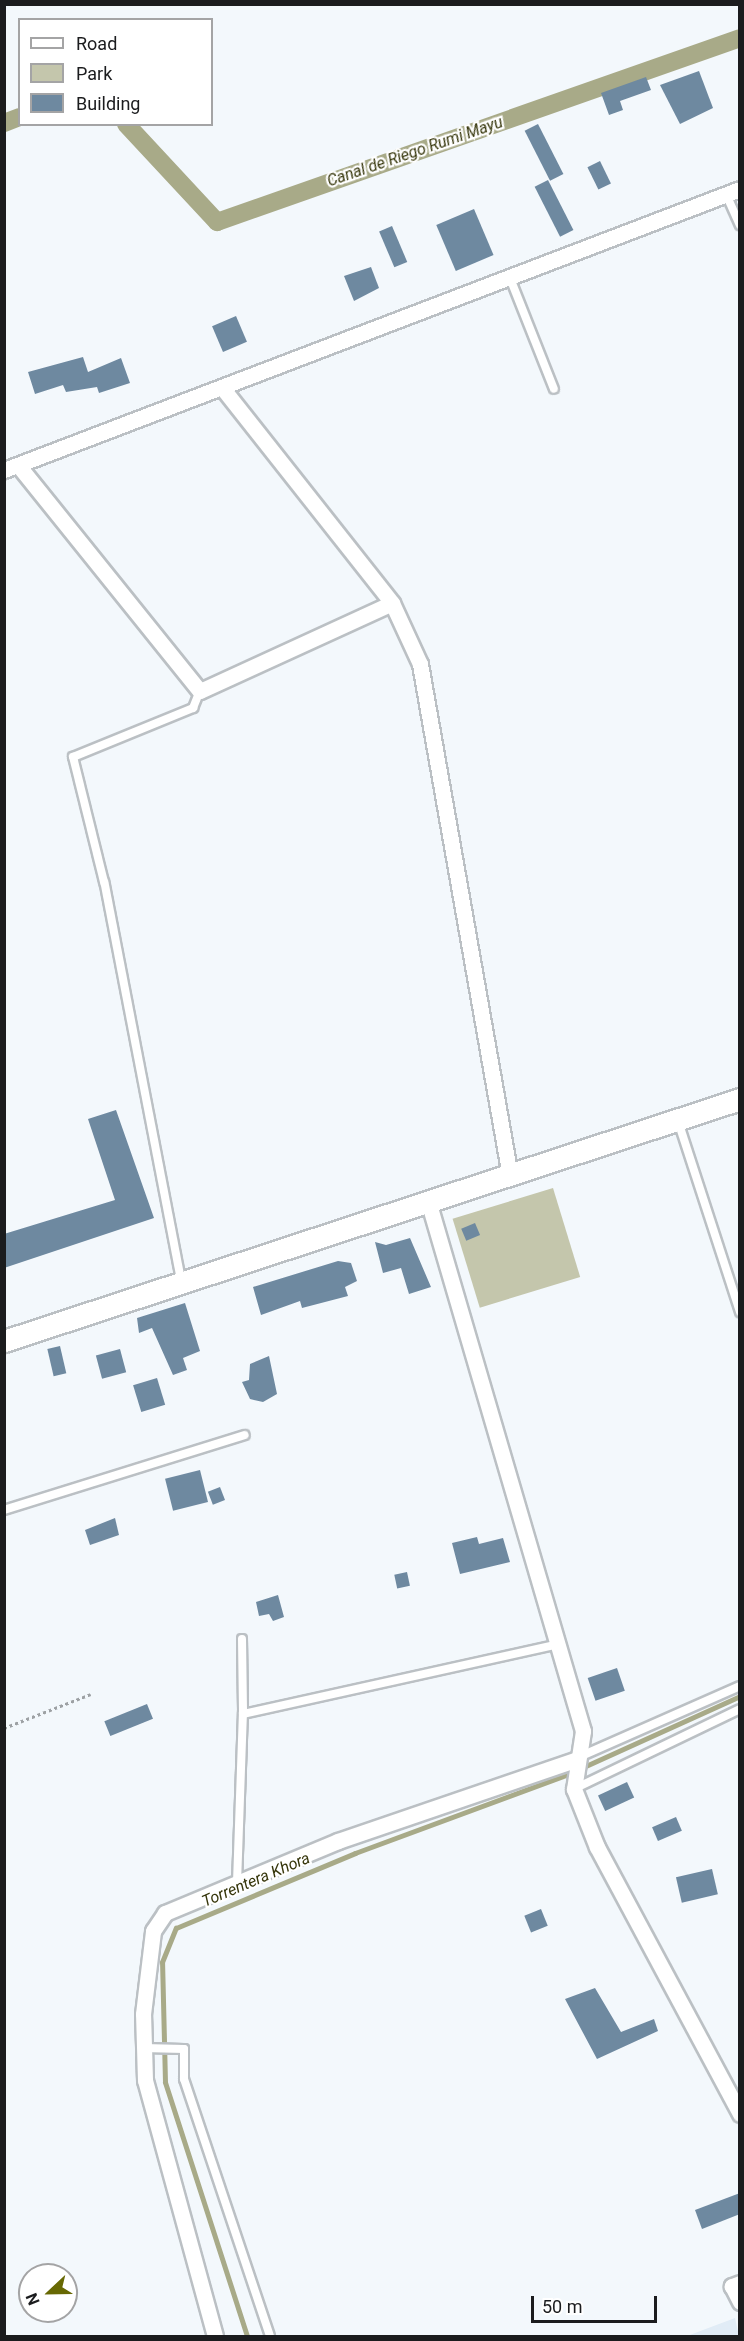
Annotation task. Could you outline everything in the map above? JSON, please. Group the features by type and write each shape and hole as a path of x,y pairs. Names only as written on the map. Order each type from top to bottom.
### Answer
{"street":[{"path":"392,603 200,691 11,467 224,390 733,192"},
{"path":"224,390 392,603 420,664 510,1176"},
{"path":"4,1341 429,1204 740,1099"},
{"path":"429,1204 560,1644 583,1731 574,1760 574,1789 597,1847 740,2114"},
{"path":"215,2337 146,2079 143,2048 153,1930 165,1913 237,1883 398,1819 574,1760"},
{"path":"740,2283 732,2286 740,2302"}],"lane":[{"path":"733,192 740,225"},
{"path":"510,278 554,389"},
{"path":"182,1285 104,882 73,757 193,708 200,691"},
{"path":"678,1120 740,1312"},
{"path":"4,1510 245,1435"},
{"path":"237,1883 243,1714 242,1639"},
{"path":"243,1714 560,1644"},
{"path":"574,1760 740,1686"},
{"path":"574,1789 740,1709"},
{"path":"143,2048 184,2049 184,2079 270,2337"}],"path":[{"path":"4,1728 92,1694"}],"shaded area":[{"path":"735,2318 739,2336 687,2336"}],"green space":[{"path":"553,1188 580,1277 480,1308 453,1219"}],"building":[{"path":"699,71 713,108 680,124 660,85"},
{"path":"646,77 651,90 620,101 623,110 609,115 601,93"},
{"path":"538,124 563,174 550,181 525,131"},
{"path":"600,161 611,183 598,190 587,167"},
{"path":"548,180 573,230 560,237 535,187"},
{"path":"474,209 494,255 456,271 436,225"},
{"path":"392,226 407,262 394,267 379,231"},
{"path":"371,267 379,288 354,301 344,276"},
{"path":"236,316 247,342 223,352 212,326"},
{"path":"83,357 88,372 121,358 130,383 99,393 97,387 66,392 63,385 35,394 28,372"},
{"path":"116,1110 154,1218 4,1268 4,1234 115,1200 88,1119"},
{"path":"475,1223 480,1235 466,1241 461,1229"},
{"path":"410,1238 431,1287 409,1294 401,1268 383,1273 375,1242 386,1245"},
{"path":"338,1261 351,1263 357,1281 345,1287 348,1296 302,1308 300,1301 261,1315 253,1287"},
{"path":"185,1303 200,1351 183,1358 187,1370 173,1375 152,1328 139,1333 137,1318"},
{"path":"60,1346 66,1373 54,1376 47,1349"},
{"path":"120,1349 126,1372 102,1379 96,1355"},
{"path":"269,1356 277,1394 263,1402 250,1399 242,1382 249,1380 250,1364"},
{"path":"157,1378 165,1405 141,1412 133,1385"},
{"path":"200,1470 208,1502 173,1511 165,1479"},
{"path":"220,1487 225,1500 213,1505 208,1492"},
{"path":"115,1518 119,1535 90,1545 85,1530"},
{"path":"477,1537 479,1544 503,1538 510,1562 460,1574 452,1543"},
{"path":"407,1572 410,1586 397,1588 394,1575"},
{"path":"278,1595 284,1617 273,1621 269,1614 259,1616 256,1602"},
{"path":"617,1668 625,1691 596,1701 588,1678"},
{"path":"147,1704 153,1719 110,1736 104,1721"},
{"path":"627,1782 634,1797 605,1811 598,1796"},
{"path":"676,1817 682,1831 658,1841 652,1827"},
{"path":"712,1869 718,1894 682,1903 676,1877"},
{"path":"541,1909 548,1926 531,1932 524,1916"},
{"path":"595,1988 621,2032 654,2019 658,2031 597,2059 565,1999"},
{"path":"740,2193 740,2214 702,2229 695,2210"}],"waterway":[{"name":"Canal de Riego Rumi Mayu","path":"128,126 217,222 740,38"},
{"name":"Canal de Riego Rumi Mayu","path":"4,123 18,118"},
{"name":"Torrentera Khora","path":"247,2336 165,2082 162,1962 176,1928 355,1853 568,1774 740,1696"}]}
